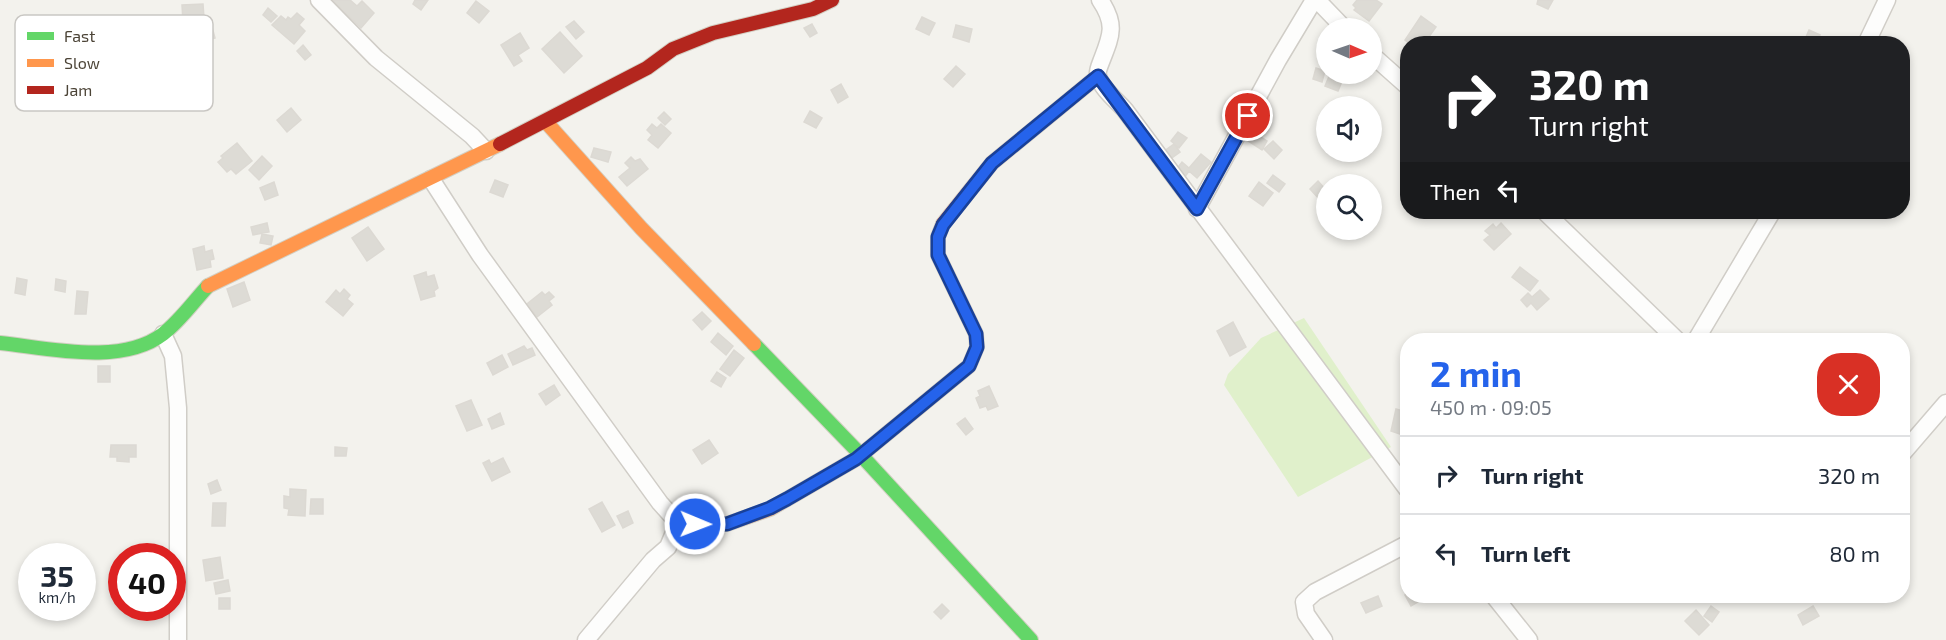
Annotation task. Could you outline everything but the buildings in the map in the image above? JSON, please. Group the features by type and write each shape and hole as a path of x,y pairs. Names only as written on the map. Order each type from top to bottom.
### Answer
{"street":[{"path":"319,0 376,58 472,136 486,151"},
{"path":"0,343 103,353 137,347 163,334 208,286 546,122 647,68 672,49 696,39 813,9 832,0"},
{"path":"431,179 480,255 660,503 678,523 727,524 759,513 861,455 969,366 977,347 976,334 938,255 938,237 943,225 992,163 1098,76 1108,43 1112,19 1100,0"},
{"path":"1197,209 1278,60 1315,0 1334,18"},
{"path":"1870,36 1887,0"},
{"path":"1382,64 1400,80"},
{"path":"1098,76 1400,480"},
{"path":"546,122 641,228 861,455 1031,640"},
{"path":"1552,219 1670,333"},
{"path":"1700,333 1768,219"},
{"path":"163,334 173,356 178,408 178,640"},
{"path":"1910,445 1946,403"},
{"path":"586,640 653,560 668,547 678,523"},
{"path":"1324,640 1306,614 1304,602 1315,592 1400,548"},
{"path":"1500,603 1529,640"}],"green space":[{"path":"1304,318 1391,447 1298,497 1224,385 1228,374 1261,338"}],"traffic: fast":[{"path":"0,343 62,351 127,350 146,344 163,334 208,286"},
{"path":"754,344 861,455 1031,640"}],"traffic: slow":[{"path":"546,122 641,228 754,344"},
{"path":"208,286 500,144"},
{"path":"678,523 727,524 770,509 856,459 969,366 977,347 976,334 938,255 938,237 943,224"}],"traffic: jam":[{"path":"500,144 647,68 673,49 713,33 813,9 832,0"},
{"path":"943,224 992,163 1098,76"}],"route":[{"path":"695,524 727,524 787,499 856,459 969,366 977,347 976,334 938,255 938,237 943,225 992,163 1098,76 1197,209 1248,116"}]}
